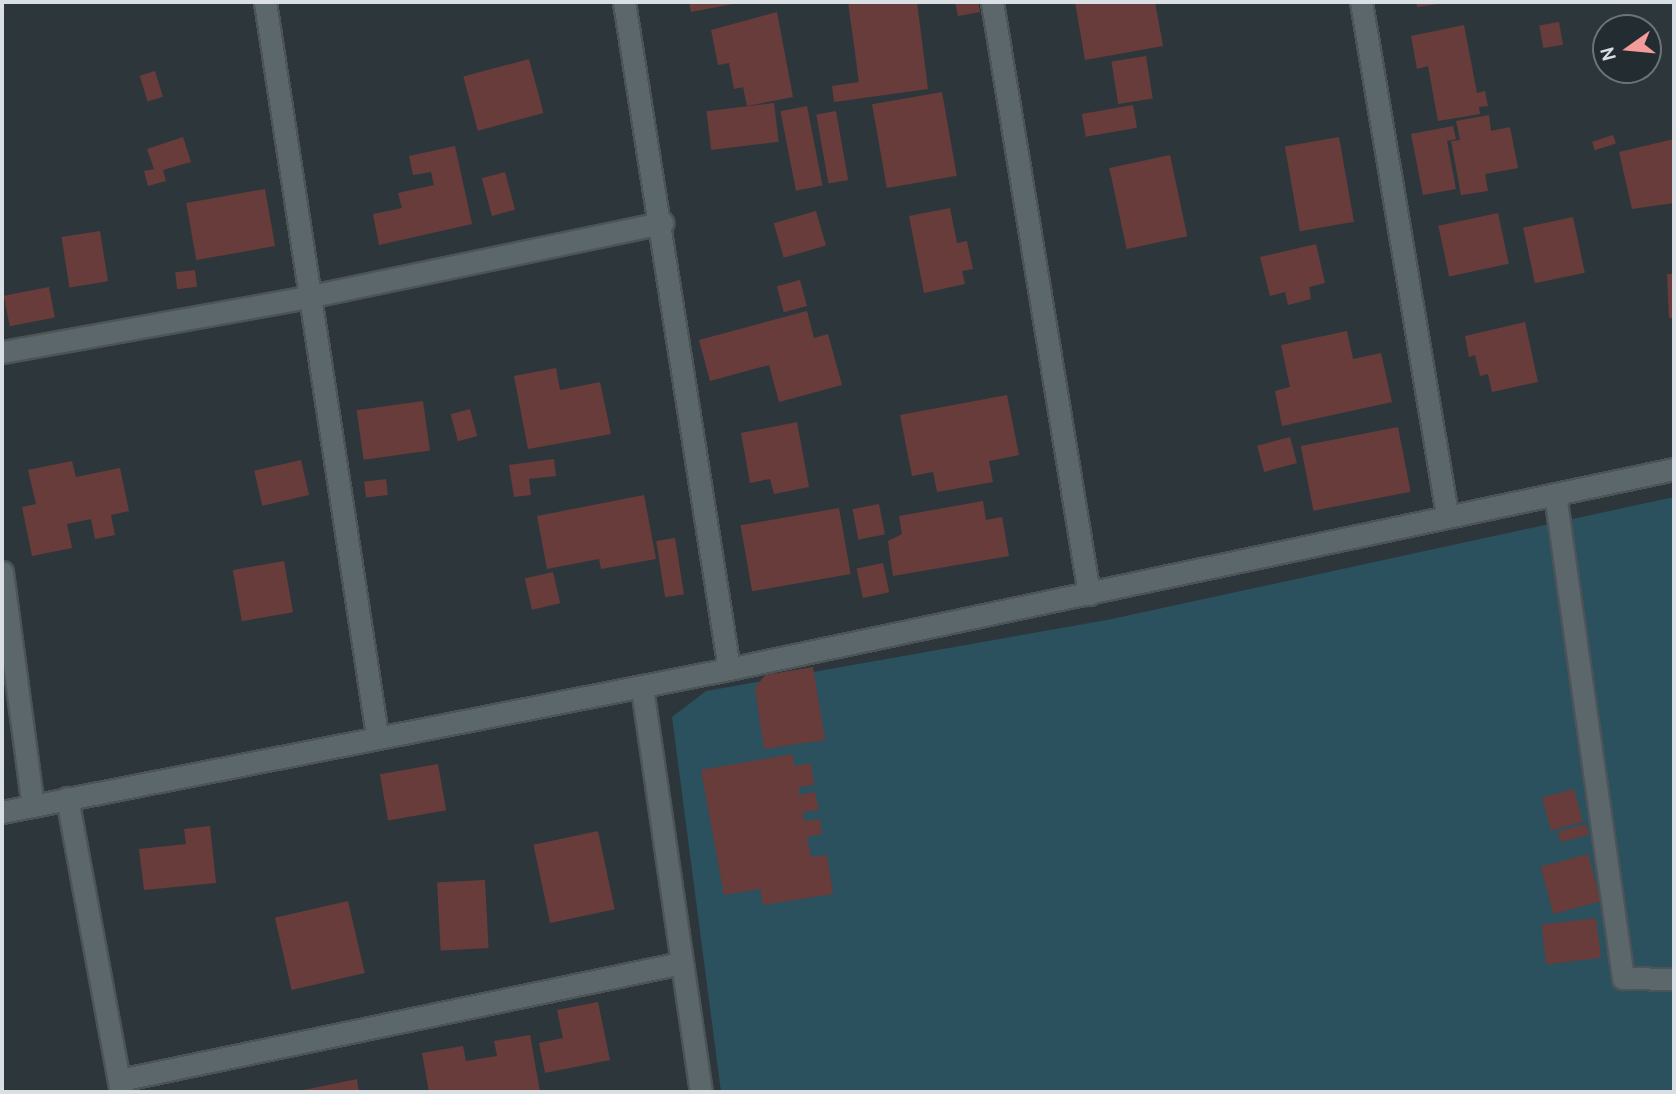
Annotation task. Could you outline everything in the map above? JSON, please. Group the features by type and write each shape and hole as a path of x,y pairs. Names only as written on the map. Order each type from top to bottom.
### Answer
{"street":[{"path":"265,2 377,735"},
{"path":"624,2 662,223 729,669"},
{"path":"992,2 1089,594"},
{"path":"1361,2 1447,514"},
{"path":"2,352 312,296 662,223"},
{"path":"2,812 377,735 642,688 1089,594 1447,514 1674,469"},
{"path":"1555,494 1623,978 1674,979"},
{"path":"2,572 33,806"},
{"path":"642,688 701,1092"},
{"path":"67,799 120,1086 681,964"}],"shaded area":[{"path":"1674,497 1674,1092 721,1092 672,717 706,691 1107,620"}],"building":[{"path":"689,2 738,2 738,3 691,12"},
{"path":"848,2 917,2 928,89 834,102 832,86 859,82"},
{"path":"955,2 978,2 980,12 958,16"},
{"path":"1075,2 1155,2 1163,46 1085,60"},
{"path":"1416,2 1445,2 1445,3 1417,7"},
{"path":"777,12 793,97 747,106 743,87 734,89 729,63 718,65 711,30"},
{"path":"1559,22 1563,45 1543,48 1539,25"},
{"path":"1464,25 1477,93 1485,91 1488,106 1479,107 1480,114 1438,121 1428,66 1417,69 1411,36"},
{"path":"1146,56 1153,98 1118,104 1111,61"},
{"path":"529,59 543,113 478,131 463,77"},
{"path":"155,71 163,97 148,101 140,76"},
{"path":"942,92 957,176 887,188 872,104"},
{"path":"774,103 779,142 711,150 707,111"},
{"path":"1133,105 1137,128 1086,137 1082,114"},
{"path":"807,106 822,186 796,191 780,111"},
{"path":"836,111 848,180 828,183 816,114"},
{"path":"1489,115 1491,131 1510,127 1518,168 1485,174 1488,191 1461,195 1451,141 1460,140 1456,121"},
{"path":"1453,126 1456,139 1447,141 1456,189 1423,195 1411,134"},
{"path":"1613,135 1616,144 1595,150 1592,142"},
{"path":"183,137 191,162 163,170 166,181 148,186 144,171 154,169 147,149"},
{"path":"1339,137 1354,222 1300,231 1285,147"},
{"path":"1674,139 1674,203 1632,209 1619,152"},
{"path":"455,146 472,224 379,245 373,214 402,208 398,193 434,185 431,172 413,175 409,156"},
{"path":"1170,155 1187,236 1127,249 1109,168"},
{"path":"505,172 515,210 492,216 482,178"},
{"path":"265,189 275,246 196,260 186,203"},
{"path":"950,208 957,243 967,241 973,269 962,271 965,284 924,293 909,216"},
{"path":"816,211 826,246 784,258 774,223"},
{"path":"1498,213 1509,264 1449,277 1438,226"},
{"path":"1573,217 1585,273 1535,283 1523,228"},
{"path":"100,231 108,281 69,287 61,237"},
{"path":"1316,244 1325,283 1309,287 1311,299 1288,305 1285,292 1270,296 1260,257"},
{"path":"195,270 197,287 177,289 175,272"},
{"path":"1667,274 1674,274 1674,318 1669,318"},
{"path":"800,280 807,306 784,312 777,286"},
{"path":"49,287 55,317 10,326 4,296"},
{"path":"807,311 814,338 828,334 842,385 779,402 769,365 710,381 699,340"},
{"path":"1525,322 1538,382 1492,392 1488,374 1480,376 1475,355 1469,357 1465,336"},
{"path":"1347,331 1353,359 1381,353 1392,402 1282,426 1275,391 1290,387 1281,345"},
{"path":"556,368 560,390 600,382 611,434 528,449 514,376"},
{"path":"1007,395 1019,455 989,461 993,482 937,492 933,472 912,476 900,415"},
{"path":"423,401 430,451 364,460 357,410"},
{"path":"470,409 477,436 458,441 451,414"},
{"path":"797,422 809,487 774,494 770,479 750,483 741,433"},
{"path":"1398,427 1411,492 1313,511 1301,446"},
{"path":"1290,437 1297,463 1264,472 1257,446"},
{"path":"554,459 556,476 529,479 531,495 514,497 509,465"},
{"path":"301,460 309,495 262,506 254,471"},
{"path":"72,461 76,477 120,468 129,511 111,515 115,535 95,539 91,519 67,524 72,548 32,556 22,507 36,504 28,470"},
{"path":"386,479 388,495 366,498 364,482"},
{"path":"644,495 656,559 601,569 599,559 547,569 537,516"},
{"path":"983,501 986,520 1002,517 1009,556 893,576 888,541 902,534 899,516"},
{"path":"879,504 885,534 858,540 852,509"},
{"path":"839,508 851,574 752,591 741,525"},
{"path":"675,538 684,594 665,597 656,541"},
{"path":"284,561 293,612 242,621 233,570"},
{"path":"883,563 889,592 863,598 857,569"},
{"path":"553,572 560,603 532,610 525,579"},
{"path":"813,667 825,740 764,749 755,688 765,675"},
{"path":"792,754 795,766 811,763 814,785 799,787 799,795 815,792 819,810 803,812 804,821 820,819 822,834 807,837 811,857 827,855 833,894 763,905 760,889 724,895 701,770"},
{"path":"438,764 446,810 388,821 380,774"},
{"path":"1574,789 1583,822 1551,830 1542,798"},
{"path":"1586,824 1589,835 1561,842 1558,832"},
{"path":"210,826 216,883 144,890 139,849 186,844 184,829"},
{"path":"598,831 615,909 550,923 533,845"},
{"path":"1588,854 1601,901 1553,914 1541,867"},
{"path":"485,880 489,948 441,950 437,883"},
{"path":"348,901 365,973 292,990 275,918"},
{"path":"1596,918 1601,958 1546,964 1541,925"},
{"path":"598,1002 610,1060 545,1073 539,1043 563,1038 557,1010"},
{"path":"530,1035 540,1092 429,1092 422,1053 463,1046 466,1061 497,1056 494,1041"},
{"path":"357,1079 359,1092 299,1092 299,1091"}]}
